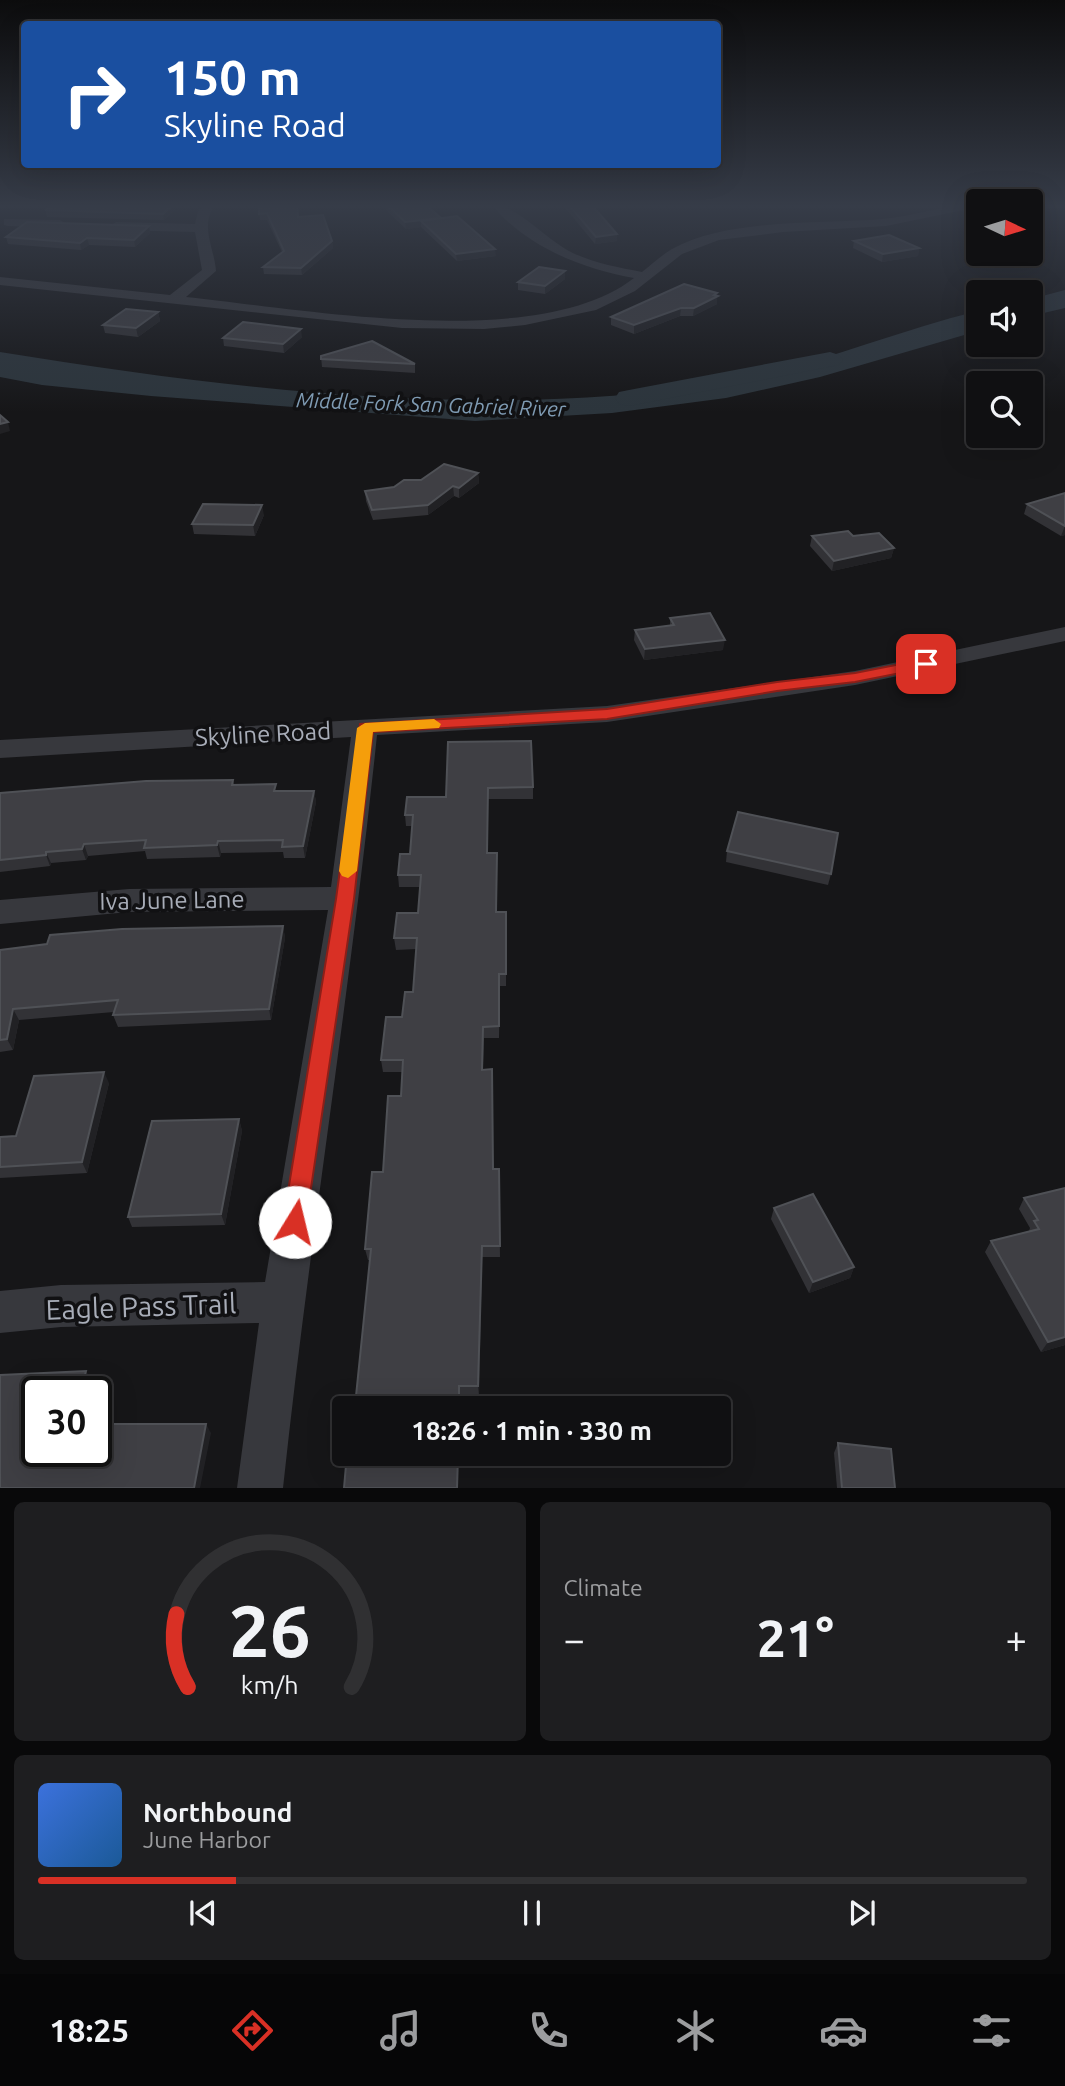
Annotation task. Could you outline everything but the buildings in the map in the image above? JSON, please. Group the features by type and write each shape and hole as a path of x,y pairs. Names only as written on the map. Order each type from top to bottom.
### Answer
{"street":[{"path":"174,299 206,273"},
{"path":"632,273 644,276"},
{"path":"0,281 402,324 484,325 525,321 591,307 630,288 647,273"},
{"name":"Skyline Road","path":"0,749 607,714 777,687 855,678 1065,634"},
{"path":"260,1488 282,1302 345,899 365,728"},
{"name":"Iva June Lane","path":"0,912 71,902 190,897 345,899"},
{"name":"Eagle Pass Trail","path":"0,1312 61,1306 282,1302"}],"water":[{"path":"1065,290 1065,308 1043,313 1043,296"},
{"path":"966,314 966,334 820,377 726,398 612,413 475,421 151,396 42,385 0,377 0,352 179,378 358,396 538,400 628,395 751,378"}],"waterway":[{"name":"Middle Fork San Gabriel River","path":"629,398 830,360"}],"slow traffic":[{"path":"348,871 365,728 434,724"}],"route":[{"path":"295,1222 345,899 365,728 607,714 777,687 855,678 926,664"}]}
